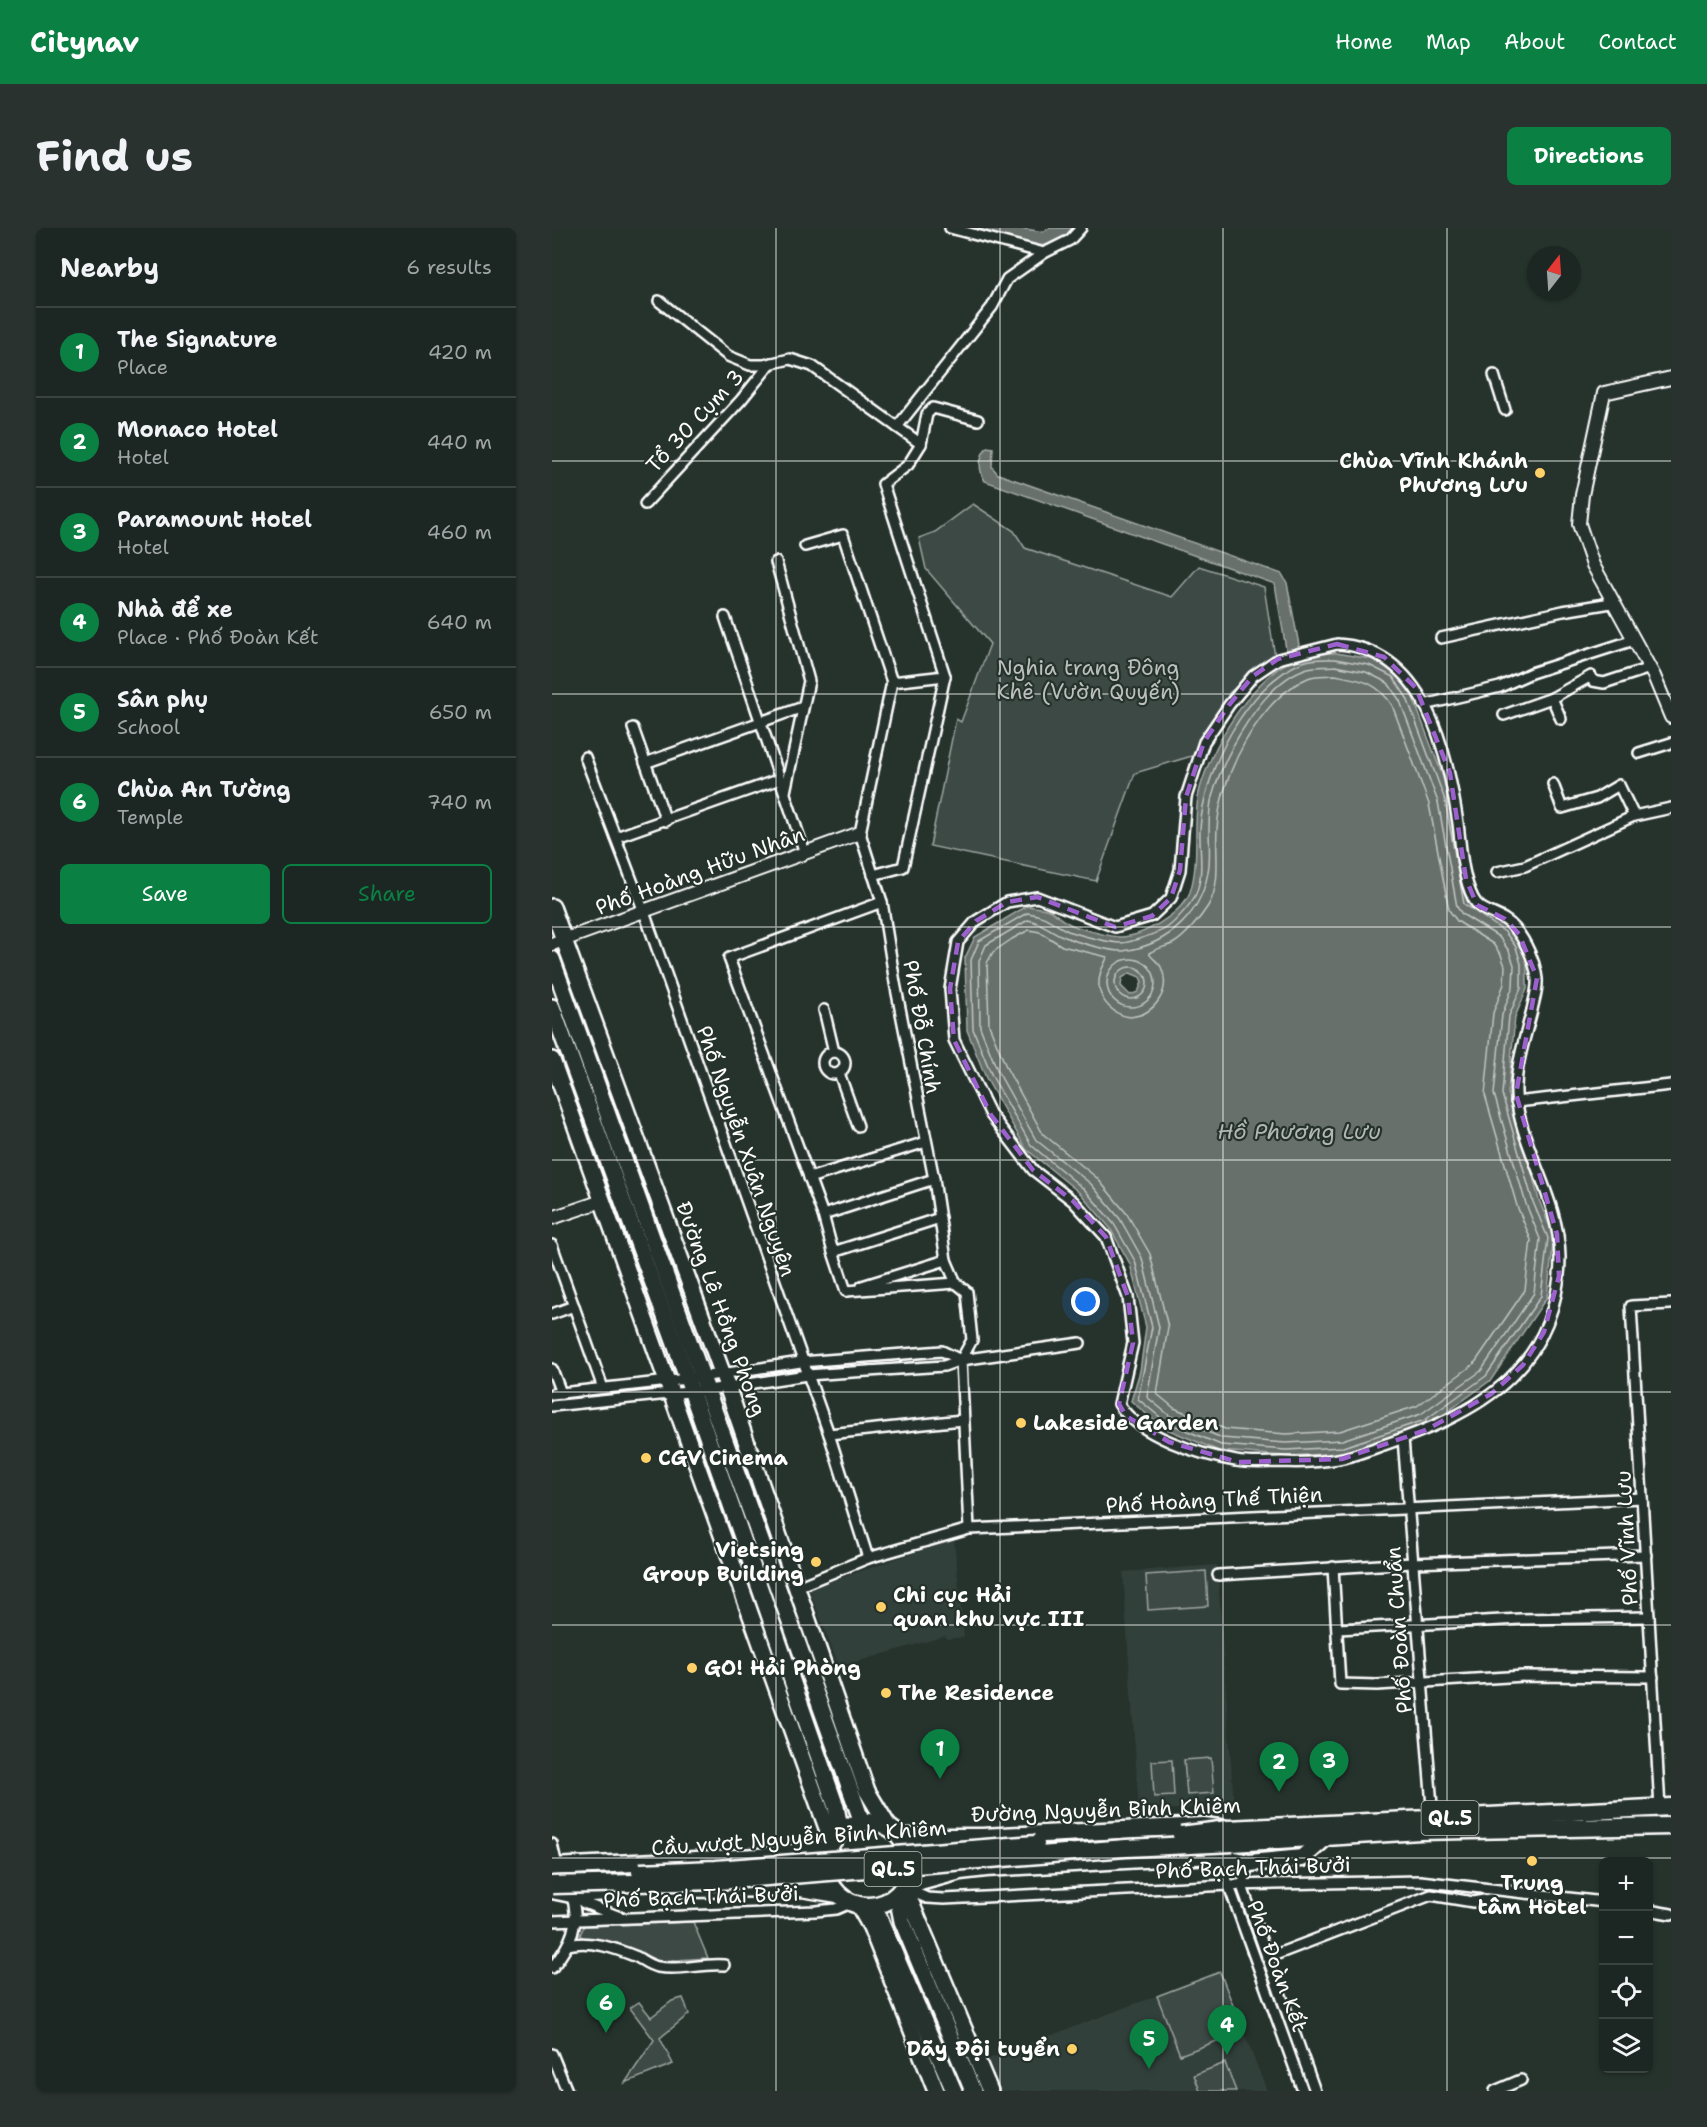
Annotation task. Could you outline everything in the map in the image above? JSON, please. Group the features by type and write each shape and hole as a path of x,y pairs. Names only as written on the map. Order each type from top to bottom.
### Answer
{"highway":[{"name":"Đường Nguyễn Bỉnh Khiêm","path":"901,1837 982,1837 1203,1826 1230,1836 1433,1819 1666,1808"},
{"path":"554,1869 758,1857 834,1841 862,1822 888,1826 901,1837 908,1848 911,1861 903,1889 884,1904 855,1902 826,1873 834,1841"},
{"name":"QL.5","path":"1230,1836 1328,1836 1420,1831 1671,1826"},
{"name":"Cầu vượt Nguyễn Bỉnh Khiêm","path":"554,1869 716,1869 1187,1835 1230,1836"},
{"name":"Đường Nguyễn Bỉnh Khiêm","path":"903,1889 960,1871 986,1868 1212,1855 1230,1836"},
{"name":"Cầu vượt Nguyễn Bỉnh Khiêm","path":"552,1885 719,1881 1126,1848 1230,1836"},
{"path":"1212,1855 1248,1863 1302,1858 1328,1836"},
{"path":"982,1837 972,1844 969,1857 974,1864 986,1868"},
{"path":"758,1857 771,1865 775,1872 769,1885 758,1888"},
{"name":"QL.5","path":"552,1890 580,1897 801,1888 855,1902"}],"main road":[{"name":"Đường Lê Hồng Phong","path":"552,908 558,942 724,1380 867,1791 888,1826"},
{"name":"Đường Lê Hồng Phong","path":"552,959 862,1822"},
{"path":"552,1007 689,1385 834,1841"},
{"path":"552,1060 670,1387 788,1691 831,1790 836,1796 845,1798 850,1794 851,1788"},
{"path":"831,1790 834,1841"},
{"path":"903,1889 899,1906 902,1921 965,2051 990,2091"},
{"path":"855,1902 940,2058 954,2091"},
{"path":"855,1902 871,1927 936,2091"},
{"path":"965,2051 973,2091"},
{"path":"924,2062 940,2058"}],"street":[{"path":"950,228 1044,253"},
{"path":"897,427 992,307 1007,279 1044,253 1070,240 1081,228"},
{"path":"1022,268 1023,249"},
{"path":"659,301 728,356 750,365 764,365 790,359 812,366 840,383 921,444"},
{"name":"Tổ 30 Cụm 3","path":"645,504 741,400 772,362"},
{"path":"1494,375 1505,410"},
{"path":"1671,378 1604,393 1582,495 1579,524 1593,564 1611,603 1650,668 1671,717"},
{"path":"873,875 903,867 945,676 883,484 908,465 921,444 927,414 925,393"},
{"path":"927,414 933,408 940,408 978,420"},
{"path":"805,546 843,535 892,682 945,676"},
{"path":"776,562 809,681 785,792"},
{"path":"1441,638 1563,610 1611,603"},
{"path":"725,617 805,854"},
{"path":"1424,705 1500,687 1531,673 1635,640"},
{"path":"1337,644 1369,650 1402,670 1416,688 1450,773 1466,879 1473,898 1478,905 1505,919 1514,927 1526,945 1537,978 1520,1064 1516,1102 1523,1129 1554,1212 1560,1256 1551,1313 1535,1347 1510,1379 1491,1394 1426,1430 1341,1459 1238,1462 1169,1442 1126,1416 1119,1404 1133,1343 1128,1297 1106,1237 1073,1201 1033,1170 991,1115 954,1040 950,990 958,942 976,921 1006,902 1037,897 1114,927 1152,916 1171,898 1180,870 1186,797 1204,742 1229,705 1253,676 1278,659 1337,644"},
{"path":"1504,715 1552,698 1591,676 1593,681 1604,684 1650,668"},
{"name":"Phố Đỗ Chính","path":"892,682 860,832 882,902 895,983 934,1179 946,1260 956,1282 967,1292 972,1340 961,1360 962,1420 969,1529"},
{"path":"1552,698 1561,719"},
{"path":"645,763 803,707"},
{"path":"633,728 666,821"},
{"path":"1639,753 1671,743"},
{"name":"Phố Nguyễn Xuân Nguyên","path":"585,757 644,912 801,1362 829,1434 867,1558"},
{"path":"616,837 666,821 780,778"},
{"path":"1553,784 1562,808 1597,798 1618,785 1634,816"},
{"path":"1497,872 1525,866 1634,816 1671,808"},
{"name":"Phố Hoàng Hữu Nhân","path":"558,942 726,880 805,854 860,832"},
{"path":"846,1291 823,1215 729,958 882,902"},
{"path":"824,1010 834,1052"},
{"path":"834,1052 841,1054 845,1060 845,1068 839,1073 832,1074 824,1068 824,1057 834,1052"},
{"path":"839,1073 858,1126"},
{"path":"1516,1102 1671,1085"},
{"path":"809,1178 926,1142"},
{"path":"823,1215 934,1179"},
{"path":"552,1218 602,1201"},
{"path":"833,1252 940,1218"},
{"path":"552,1245 555,1265 574,1306 603,1388"},
{"path":"846,1291 946,1260"},
{"path":"846,1291 956,1282"},
{"name":"Phố Vĩnh Lưu","path":"1666,1808 1653,1677 1631,1306 1671,1304"},
{"path":"552,1314 574,1306"},
{"path":"724,1380 944,1366 961,1360 1080,1343"},
{"path":"552,1406 670,1387 706,1384 801,1362 942,1351 961,1360"},
{"path":"552,1369 561,1393 572,1404"},
{"path":"561,1393 603,1388 670,1387"},
{"path":"829,1434 962,1420"},
{"name":"Phố Đoàn Chuẩn","path":"1403,1438 1433,1819"},
{"name":"Phố Hoàng Thế Thiện","path":"797,1587 867,1558 969,1529 1642,1498"},
{"path":"1218,1575 1412,1563 1646,1555"},
{"path":"1333,1567 1340,1684 1422,1683 1524,1676 1653,1677"},
{"path":"1338,1629 1520,1619 1649,1617"},
{"path":"552,1844 554,1869"},
{"name":"Phố Đoàn Kết","path":"1212,1855 1229,1885 1303,2091"},
{"name":"Phố Đoàn Kết","path":"1248,1863 1242,1886 1315,2091"},
{"name":"Phố Bạch Thái Bưởi","path":"903,1889 927,1898 944,1899 1229,1885 1420,1881 1599,1901"},
{"path":"1268,1958 1431,1895 1473,1902 1490,1899"},
{"path":"580,1897 625,1918"},
{"path":"552,1968 568,1945 580,1897"},
{"path":"576,1920 580,1897"},
{"name":"Phố Bạch Thái Bưởi","path":"552,1921 816,1911 836,1909 855,1902"},
{"path":"1653,1911 1671,1914"},
{"path":"568,1945 583,1943 614,1948 665,1968 724,1965"},
{"path":"552,2054 567,2091"},
{"path":"1495,2091 1521,2080"}],"highlighted area":[{"path":"1337,644 1384,657 1416,688 1450,773 1466,879 1477,905 1505,919 1519,934 1537,978 1516,1094 1557,1234 1559,1276 1544,1332 1523,1365 1491,1394 1426,1430 1342,1459 1238,1462 1169,1442 1126,1416 1119,1404 1133,1343 1128,1297 1106,1237 1073,1201 1033,1170 991,1115 954,1040 950,989 958,942 976,921 1007,902 1037,897 1115,927 1152,916 1171,898 1180,870 1186,797 1204,742 1229,705 1253,676 1278,659"}],"shaded area":[{"path":"954,1539 964,1637 947,1639 945,1636 839,1667 809,1589"},
{"path":"1217,1565 1234,1806 1139,1811 1123,1572"},
{"path":"1220,1972 1267,2091 1001,2091 988,2059"}],"green space":[{"name":"Nghia trang Đông Khê (Vườn Quyến)","path":"973,504 1014,531 1025,548 1172,597 1199,566 1264,587 1275,657 1230,692 1195,755 1135,773 1096,881 930,846 956,719 961,722 990,644 926,569 919,538 935,532"},
{"path":"1206,1571 1208,1606 1148,1610 1146,1575"},
{"path":"1211,1758 1214,1793 1187,1795 1184,1760"},
{"path":"1172,1760 1174,1796 1154,1797 1152,1761"},
{"path":"693,1922 708,1958 659,1961 617,1943 583,1939 580,1935 584,1926"},
{"path":"1220,1972 1243,2031 1180,2055 1157,1996"},
{"path":"683,1998 689,2014 660,2038 673,2064 625,2083 654,2040 630,2008 639,2002 651,2017 672,2001"},
{"path":"1225,2063 1236,2091 1200,2091 1194,2075"}],"water":[{"path":"976,228 1020,228 1043,232 1050,228 1073,228 1063,238 1052,244 1040,246 1014,241"},
{"path":"987,447 993,448 992,467 998,474 1282,574 1287,583 1299,645 1296,652 1292,653 1286,649 1275,584 985,481 980,463"},
{"name":"Hồ Phương Lưu","path":"1336,653 1371,659 1398,673 1412,695 1451,798 1470,902 1509,927 1522,945 1527,963 1527,989 1515,1017 1508,1093 1539,1200 1554,1237 1547,1297 1491,1380 1428,1426 1344,1453 1286,1456 1219,1451 1162,1427 1131,1401 1140,1371 1146,1327 1130,1264 1110,1228 1081,1194 1026,1149 986,1078 967,1030 965,958 975,937 1027,906 1049,910 1065,922 1078,927 1120,937 1140,933 1161,922 1179,908 1190,892 1193,880 1198,797 1203,778 1223,735 1236,714 1268,676 1286,663 1304,655","holes":["1130,973 1140,977 1142,982 1138,992 1130,995 1121,986 1122,978"]}],"place":[{"name":"Chùa Vĩnh Khánh Phương Lưu","path":"1540,473"},
{"name":"Lakeside Garden","path":"1021,1423"},
{"name":"CGV Cinema","path":"646,1458"},
{"name":"Vietsing Group Building","path":"816,1562"},
{"name":"Chi cục Hải quan khu vực III","path":"881,1607"},
{"name":"GO! Hải Phòng","path":"692,1668"},
{"name":"The Residence","path":"886,1693"},
{"name":"The Signature","path":"940,1779"},
{"name":"Paramount Hotel","path":"1329,1791"},
{"name":"Monaco Hotel","path":"1279,1792"},
{"name":"Trung tâm Hotel","path":"1532,1861"},
{"name":"Chùa An Tường","path":"606,2033"},
{"name":"Dãy Đội tuyển","path":"1072,2049"},
{"name":"Nhà để xe","path":"1227,2055"},
{"name":"Sân phụ","path":"1149,2069"}]}
